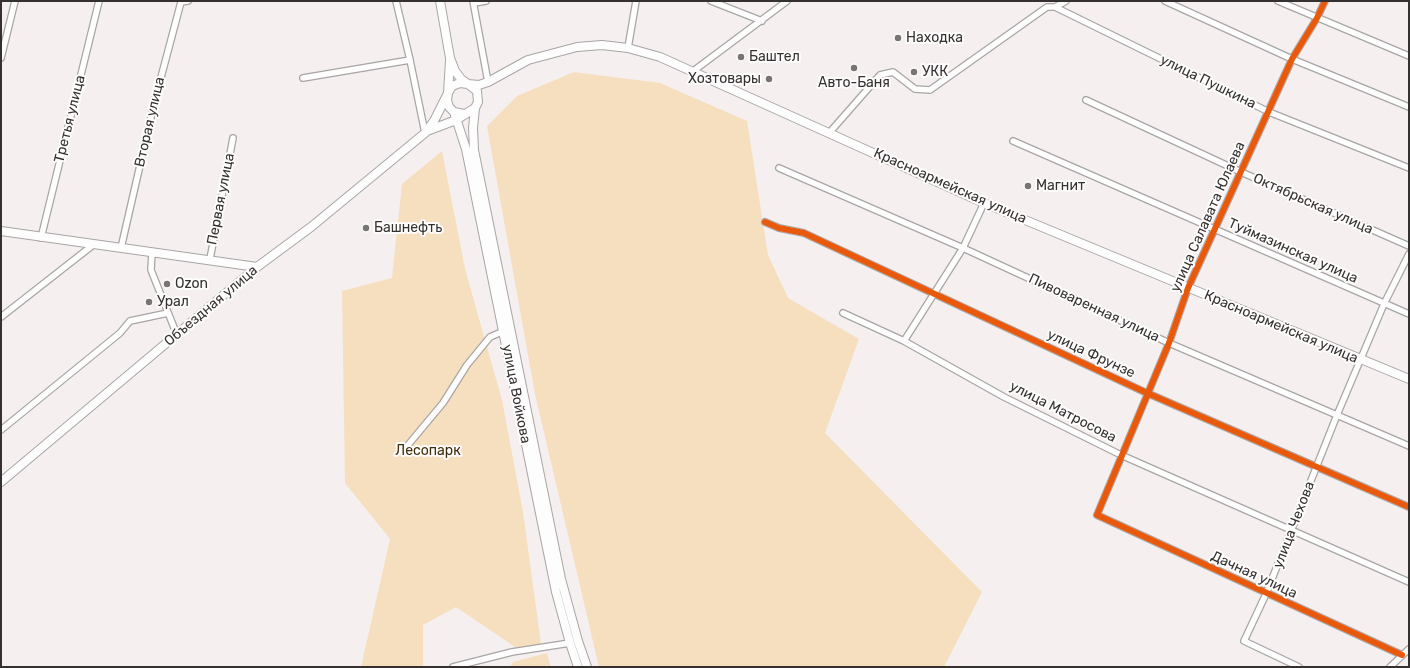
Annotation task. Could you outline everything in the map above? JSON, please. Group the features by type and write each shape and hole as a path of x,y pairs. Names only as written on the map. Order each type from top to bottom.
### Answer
{"main road":[{"path":"440,1 450,58 447,100 449,107 455,116"},
{"name":"Красноармейская улица","path":"488,82 528,60 577,47 602,45 628,48 660,57 702,78 830,132 984,203 1409,379"},
{"path":"425,133 455,116 464,114 477,105 477,91 461,78 450,58"},
{"path":"425,133 434,121 452,86 460,83 479,85 488,82"},
{"name":"улица Войкова","path":"488,82 477,105 473,128 476,157 561,578 578,641 587,667"},
{"name":"улица Войкова","path":"455,116 466,148 504,331 541,524 570,643 578,667"},
{"name":"Объездная улица","path":"1,482 257,267 311,227 425,133"},
{"path":"1,231 93,245 210,259 257,267"}],"street":[{"path":"1,58 15,1"},
{"name":"Третья улица","path":"41,238 99,1"},
{"name":"Вторая улица","path":"121,248 155,100 181,2 188,1"},
{"path":"396,1 425,133"},
{"path":"486,1 474,2 488,82"},
{"path":"628,48 636,1"},
{"path":"710,1 762,21"},
{"path":"692,72 787,1"},
{"path":"830,132 880,75 893,72 916,89 930,90 1047,7 1055,7 1066,1"},
{"path":"1165,1 1292,59 1409,107"},
{"path":"1278,1 1409,56"},
{"name":"улица Салавата Юлаева","path":"1097,515 1169,343 1188,288 1292,59 1317,18 1325,1"},
{"name":"улица Пушкина","path":"1055,7 1269,112 1409,168"},
{"path":"303,78 410,60"},
{"name":"Октябрьская улица","path":"1086,100 1240,172 1409,246"},
{"name":"Первая улица","path":"210,259 233,138"},
{"name":"Туймазинская улица","path":"1013,141 1409,314"},
{"name":"Пивоваренная улица","path":"779,168 963,248 1169,343 1409,446"},
{"path":"904,341 933,293 963,248 984,203"},
{"name":"улица Фрунзе","path":"764,222 779,228 804,233 1147,393 1409,507"},
{"path":"1,317 93,245"},
{"path":"152,252 151,270 176,335"},
{"name":"улица Чехова","path":"1299,667 1244,641 1266,594 1337,415 1384,304 1409,254"},
{"name":"улица Матросова","path":"843,313 904,341 1004,397 1121,455 1409,582"},
{"path":"1,430 120,333 130,321 168,314"},
{"path":"403,451 443,402 467,365 490,337 504,331"},
{"name":"Дачная улица","path":"1097,515 1402,656"},
{"path":"453,667 512,652 570,643"},
{"path":"1390,667 1409,649"}],"green space":[{"path":"574,72 660,83 747,121 768,255 788,298 859,339 825,433 982,592 944,667 599,667 535,394 487,126 517,96"},
{"name":"Лесопарк","path":"442,151 465,269 502,400 523,512 541,644 518,649 456,607 423,625 423,667 361,667 390,539 345,483 342,291 392,278 402,184"},
{"path":"547,653 551,667 510,667 513,662"}],"cycle path":[{"path":"1325,1 1317,18 1292,59 1188,288 1169,343 1097,515 1402,655"},
{"path":"765,222 779,228 804,233 1147,393 1409,507"}],"place":[{"name":"Находка","path":"898,38"},
{"name":"Баштел","path":"741,57"},
{"name":"Авто-Баня","path":"854,68"},
{"name":"УКК","path":"914,72"},
{"name":"Хозтовары","path":"769,79"},
{"name":"Магнит","path":"1028,186"},
{"name":"Башнефть","path":"366,228"},
{"name":"Ozon","path":"167,284"},
{"name":"Урал","path":"149,302"}]}
